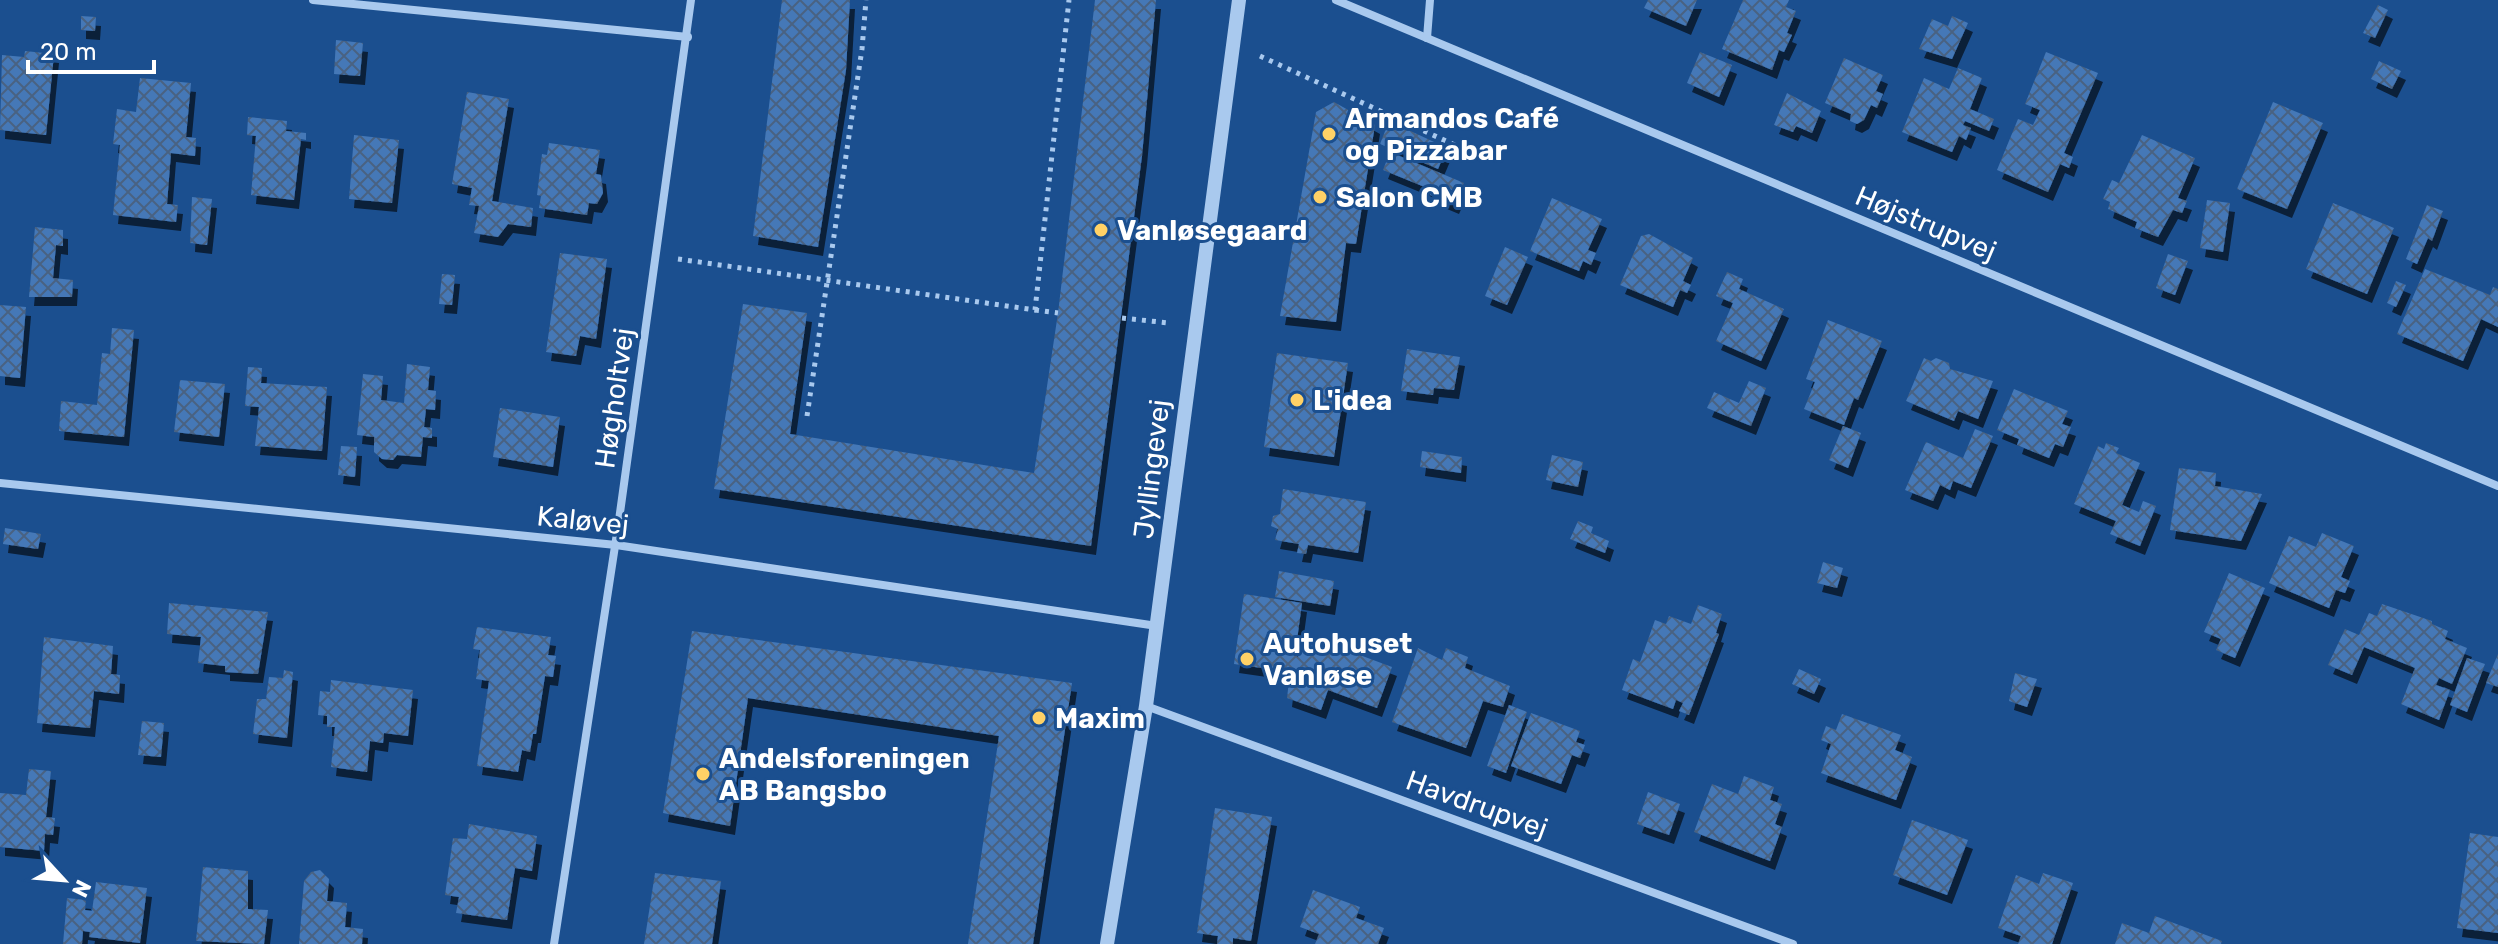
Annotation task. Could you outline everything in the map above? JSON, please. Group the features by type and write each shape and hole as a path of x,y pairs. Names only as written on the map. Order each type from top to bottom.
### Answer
{"street":[{"path":"313,0 688,37"},
{"name":"Høgholtvej","path":"554,944 616,545 691,0"},
{"name":"Jyllingevej","path":"1107,944 1146,706 1239,0"},
{"path":"1427,38 1430,0"},
{"name":"Højstrupvej","path":"1339,1 2498,486"},
{"name":"Kaløvej","path":"0,483 616,545 1157,626"},
{"name":"Havdrupvej","path":"1146,706 1793,944"}],"path":[{"path":"807,416 866,0"},
{"path":"1035,310 1069,0"},
{"path":"1233,44 1457,146"},
{"path":"657,256 1058,313"},
{"path":"1122,318 1196,326"}],"building":[{"path":"782,0 850,0 846,70 818,247 753,236"},
{"name":"Vanløsegaard","path":"1095,0 1156,0 1142,156 1091,546 714,489 743,304 807,313 790,434 1034,473 1058,313"},
{"path":"1648,0 1697,0 1686,26 1644,8"},
{"path":"1743,0 1789,0 1786,7 1796,11 1787,33 1792,35 1784,52 1779,50 1772,70 1722,49"},
{"path":"2378,5 2388,10 2375,38 2363,33"},
{"path":"81,16 96,17 95,31 81,30"},
{"path":"1952,16 1968,23 1952,59 1919,49 1932,19 1948,26"},
{"path":"336,40 363,43 360,76 334,74"},
{"path":"25,51 54,54 46,135 0,130 2,55 24,57"},
{"path":"1700,52 1732,65 1719,97 1687,83"},
{"path":"2046,52 2098,73 2064,153 2073,157 2069,168 2060,164 2048,192 1997,170 2018,119 2033,125 2040,110 2025,104"},
{"path":"1844,58 1883,75 1876,91 1883,94 1877,108 1871,105 1864,120 1857,124 1850,121 1851,114 1825,103"},
{"path":"2379,61 2401,71 2392,89 2371,79"},
{"path":"1958,68 1982,78 1970,109 1994,119 1989,131 1965,121 1963,125 1971,128 1966,140 1959,136 1952,152 1902,132 1924,78 1949,89"},
{"path":"140,78 191,83 186,137 196,138 195,156 171,153 167,204 178,205 176,222 113,215 120,145 113,144 117,109 136,112"},
{"path":"467,92 509,99 492,201 533,208 531,227 508,224 498,237 474,233 479,206 469,205 472,188 452,184"},
{"path":"1787,93 1821,111 1812,133 1796,126 1793,132 1774,125"},
{"path":"1334,102 1375,125 1356,244 1346,243 1336,322 1280,316 1316,112"},
{"path":"2273,102 2323,123 2287,209 2237,189"},
{"path":"248,117 287,121 286,131 306,133 306,140 301,139 294,200 251,195 256,136 247,135"},
{"path":"1389,121 1447,148 1438,169 1380,144"},
{"path":"354,135 399,140 392,203 349,199"},
{"path":"2142,135 2195,158 2178,198 2187,201 2182,213 2173,210 2158,237 2135,228 2137,222 2108,209 2110,202 2103,199 2112,180 2119,183"},
{"path":"549,143 600,150 596,174 601,175 603,193 597,204 589,203 587,215 539,208 541,196 537,195 542,154 547,155"},
{"path":"1390,152 1464,183 1454,205 1430,195 1432,190 1383,170"},
{"path":"192,197 212,199 207,245 190,243"},
{"path":"1552,198 1602,219 1588,250 1596,253 1591,265 1583,261 1579,271 1530,251"},
{"path":"2207,200 2230,203 2223,252 2200,248"},
{"path":"2333,203 2394,228 2367,294 2306,269"},
{"path":"2427,205 2443,211 2432,241 2428,238 2417,264 2406,259"},
{"path":"35,227 63,230 63,246 56,245 53,278 73,280 72,297 29,297"},
{"path":"1649,234 1693,258 1683,281 1691,285 1687,293 1680,290 1673,307 1620,285 1641,236"},
{"path":"1505,247 1528,257 1507,305 1485,296"},
{"path":"560,253 607,259 596,339 580,336 576,356 546,352"},
{"path":"2168,254 2188,261 2175,295 2156,288"},
{"path":"2425,269 2490,295 2493,287 2498,289 2498,327 2481,319 2463,361 2397,334"},
{"path":"1727,272 1743,279 1739,289 1784,309 1761,361 1716,341 1733,303 1716,296"},
{"path":"442,274 455,275 452,305 439,304"},
{"path":"2396,281 2406,285 2396,307 2387,303"},
{"path":"0,305 26,307 20,378 0,376"},
{"path":"1828,320 1882,341 1858,400 1854,398 1844,425 1804,409 1815,382 1806,379"},
{"path":"112,328 134,330 124,437 59,431 61,401 97,405 102,353 110,354"},
{"path":"1407,349 1460,357 1454,390 1434,388 1433,395 1401,391"},
{"path":"1277,353 1348,363 1334,457 1264,447"},
{"path":"1924,358 1931,361 1936,358 1949,363 1950,369 1993,381 1978,419 1958,411 1954,421 1906,401"},
{"path":"407,364 430,367 428,390 436,391 435,410 426,409 424,427 432,428 432,438 423,437 421,457 397,455 393,460 382,459 374,452 374,437 357,435 363,374 383,376 381,400 404,403"},
{"path":"248,367 262,368 261,383 327,387 322,451 255,446 259,407 245,406"},
{"path":"180,380 225,384 219,437 174,432"},
{"path":"1749,381 1766,388 1751,426 1707,408 1714,392 1739,403"},
{"path":"2014,389 2068,411 2062,424 2071,427 2063,447 2055,444 2049,458 2017,445 2019,439 1997,430"},
{"path":"500,408 560,417 553,467 493,457"},
{"path":"1843,426 1861,433 1848,468 1829,460"},
{"path":"1975,429 1993,436 1971,488 1953,481 1950,490 1940,485 1933,501 1905,490 1926,442 1963,458"},
{"path":"2106,443 2119,448 2116,453 2140,463 2122,505 2139,512 2143,501 2156,506 2140,546 2110,534 2116,521 2074,504 2098,446 2104,449"},
{"path":"341,446 357,447 355,477 338,475"},
{"path":"1422,451 1462,457 1461,473 1420,467"},
{"path":"1552,455 1583,462 1578,487 1546,480"},
{"path":"2179,468 2216,473 2215,486 2262,494 2241,541 2170,530"},
{"path":"1283,489 1366,502 1358,553 1308,545 1306,554 1297,553 1299,544 1275,540 1278,529 1271,526 1273,516 1280,514"},
{"path":"1578,521 1593,527 1591,533 1609,541 1605,553 1570,539"},
{"path":"5,528 41,534 38,549 3,544"},
{"path":"2322,533 2354,546 2341,577 2350,581 2345,593 2336,590 2329,608 2269,583 2289,536 2316,547"},
{"path":"1823,562 1843,568 1837,588 1817,583"},
{"path":"1279,571 1334,581 1330,606 1275,597"},
{"path":"2229,573 2265,588 2235,658 2216,650 2221,639 2204,632"},
{"path":"1244,594 1302,603 1295,655 1298,657 1306,635 1392,667 1377,708 1328,690 1321,710 1287,698 1290,672 1234,664"},
{"path":"169,603 268,612 258,674 225,672 225,666 198,663 201,637 167,634"},
{"path":"2382,604 2432,621 2432,624 2448,631 2445,639 2467,648 2452,684 2439,678 2436,685 2450,690 2439,720 2401,704 2415,668 2364,647 2352,675 2328,665 2345,629 2359,635 2369,613 2377,616"},
{"path":"1698,605 1722,614 1716,633 1719,634 1689,715 1679,711 1683,703 1676,700 1673,709 1622,690 1633,659 1640,662 1655,620 1666,624 1669,616 1691,624"},
{"path":"477,627 551,637 548,655 556,656 553,677 545,676 536,734 533,734 530,752 522,750 518,772 477,766 489,681 476,679 480,650 473,649"},
{"name":"Andelsforeningen AB Bangsbo","path":"692,631 1072,683 1033,944 968,944 999,736 748,698 730,826 663,813"},
{"path":"44,637 113,646 111,674 120,675 119,694 94,691 90,728 37,723"},
{"path":"1418,648 1442,660 1446,648 1468,657 1465,668 1510,686 1503,707 1483,701 1466,748 1392,722"},
{"path":"2498,654 2498,687 2486,683"},
{"path":"2467,658 2485,664 2467,712 2450,705"},
{"path":"1799,669 1821,679 1814,694 1792,684"},
{"path":"284,670 293,672 287,738 253,734 257,699 266,699 269,677 283,678"},
{"path":"2015,673 2037,679 2027,707 2009,701"},
{"path":"331,680 413,690 408,736 384,733 383,743 370,741 367,772 331,767 335,727 327,727 327,716 318,715 320,691 330,692"},
{"path":"1509,705 1527,712 1506,773 1487,766"},
{"path":"1531,713 1580,731 1576,742 1585,745 1580,758 1572,755 1561,784 1511,766"},
{"path":"1842,714 1901,735 1895,750 1912,757 1896,800 1821,773 1831,744 1821,740 1826,726 1836,730"},
{"path":"142,721 164,723 161,757 138,755"},
{"path":"29,769 51,771 46,817 55,818 53,835 45,834 44,851 0,847 0,793 26,795"},
{"path":"1744,776 1774,787 1770,800 1782,804 1775,824 1782,827 1770,861 1694,832 1712,784 1738,794"},
{"path":"1648,792 1680,804 1669,835 1637,824"},
{"path":"1215,808 1272,817 1251,941 1233,938 1233,944 1217,944 1218,936 1197,933"},
{"path":"1912,820 1968,840 1947,895 1893,875"},
{"path":"469,824 537,836 532,871 515,868 507,920 456,913 459,897 445,895 453,838 467,839"},
{"path":"2470,833 2498,837 2498,933 2457,928"},
{"path":"203,867 248,871 248,909 268,910 264,944 196,941"},
{"path":"320,870 329,879 327,901 347,903 345,927 363,929 362,944 299,944 304,881 311,872"},
{"path":"655,873 721,881 712,944 644,944"},
{"path":"2043,873 2073,883 2052,944 2018,944 2021,936 1998,928 2016,875 2039,884"},
{"path":"96,882 147,888 140,943 89,937 90,932 83,931 82,944 63,944 67,898 86,900 85,910 92,911"},
{"path":"1313,890 1360,907 1356,918 1384,928 1378,944 1315,944 1319,934 1300,927"},
{"path":"2155,916 2222,941 2221,944 2115,944 2122,923 2149,933"}],"place":[{"name":"Armandos Café og Pizzabar","path":"1329,134"},
{"name":"Salon CMB","path":"1320,197"},
{"name":"Vanløsegaard","path":"1101,230"},
{"name":"L'idea","path":"1297,400"},
{"name":"Autohuset Vanløse","path":"1247,659"},
{"name":"Maxim","path":"1039,718"},
{"name":"Andelsforeningen AB Bangsbo","path":"703,774"}]}
